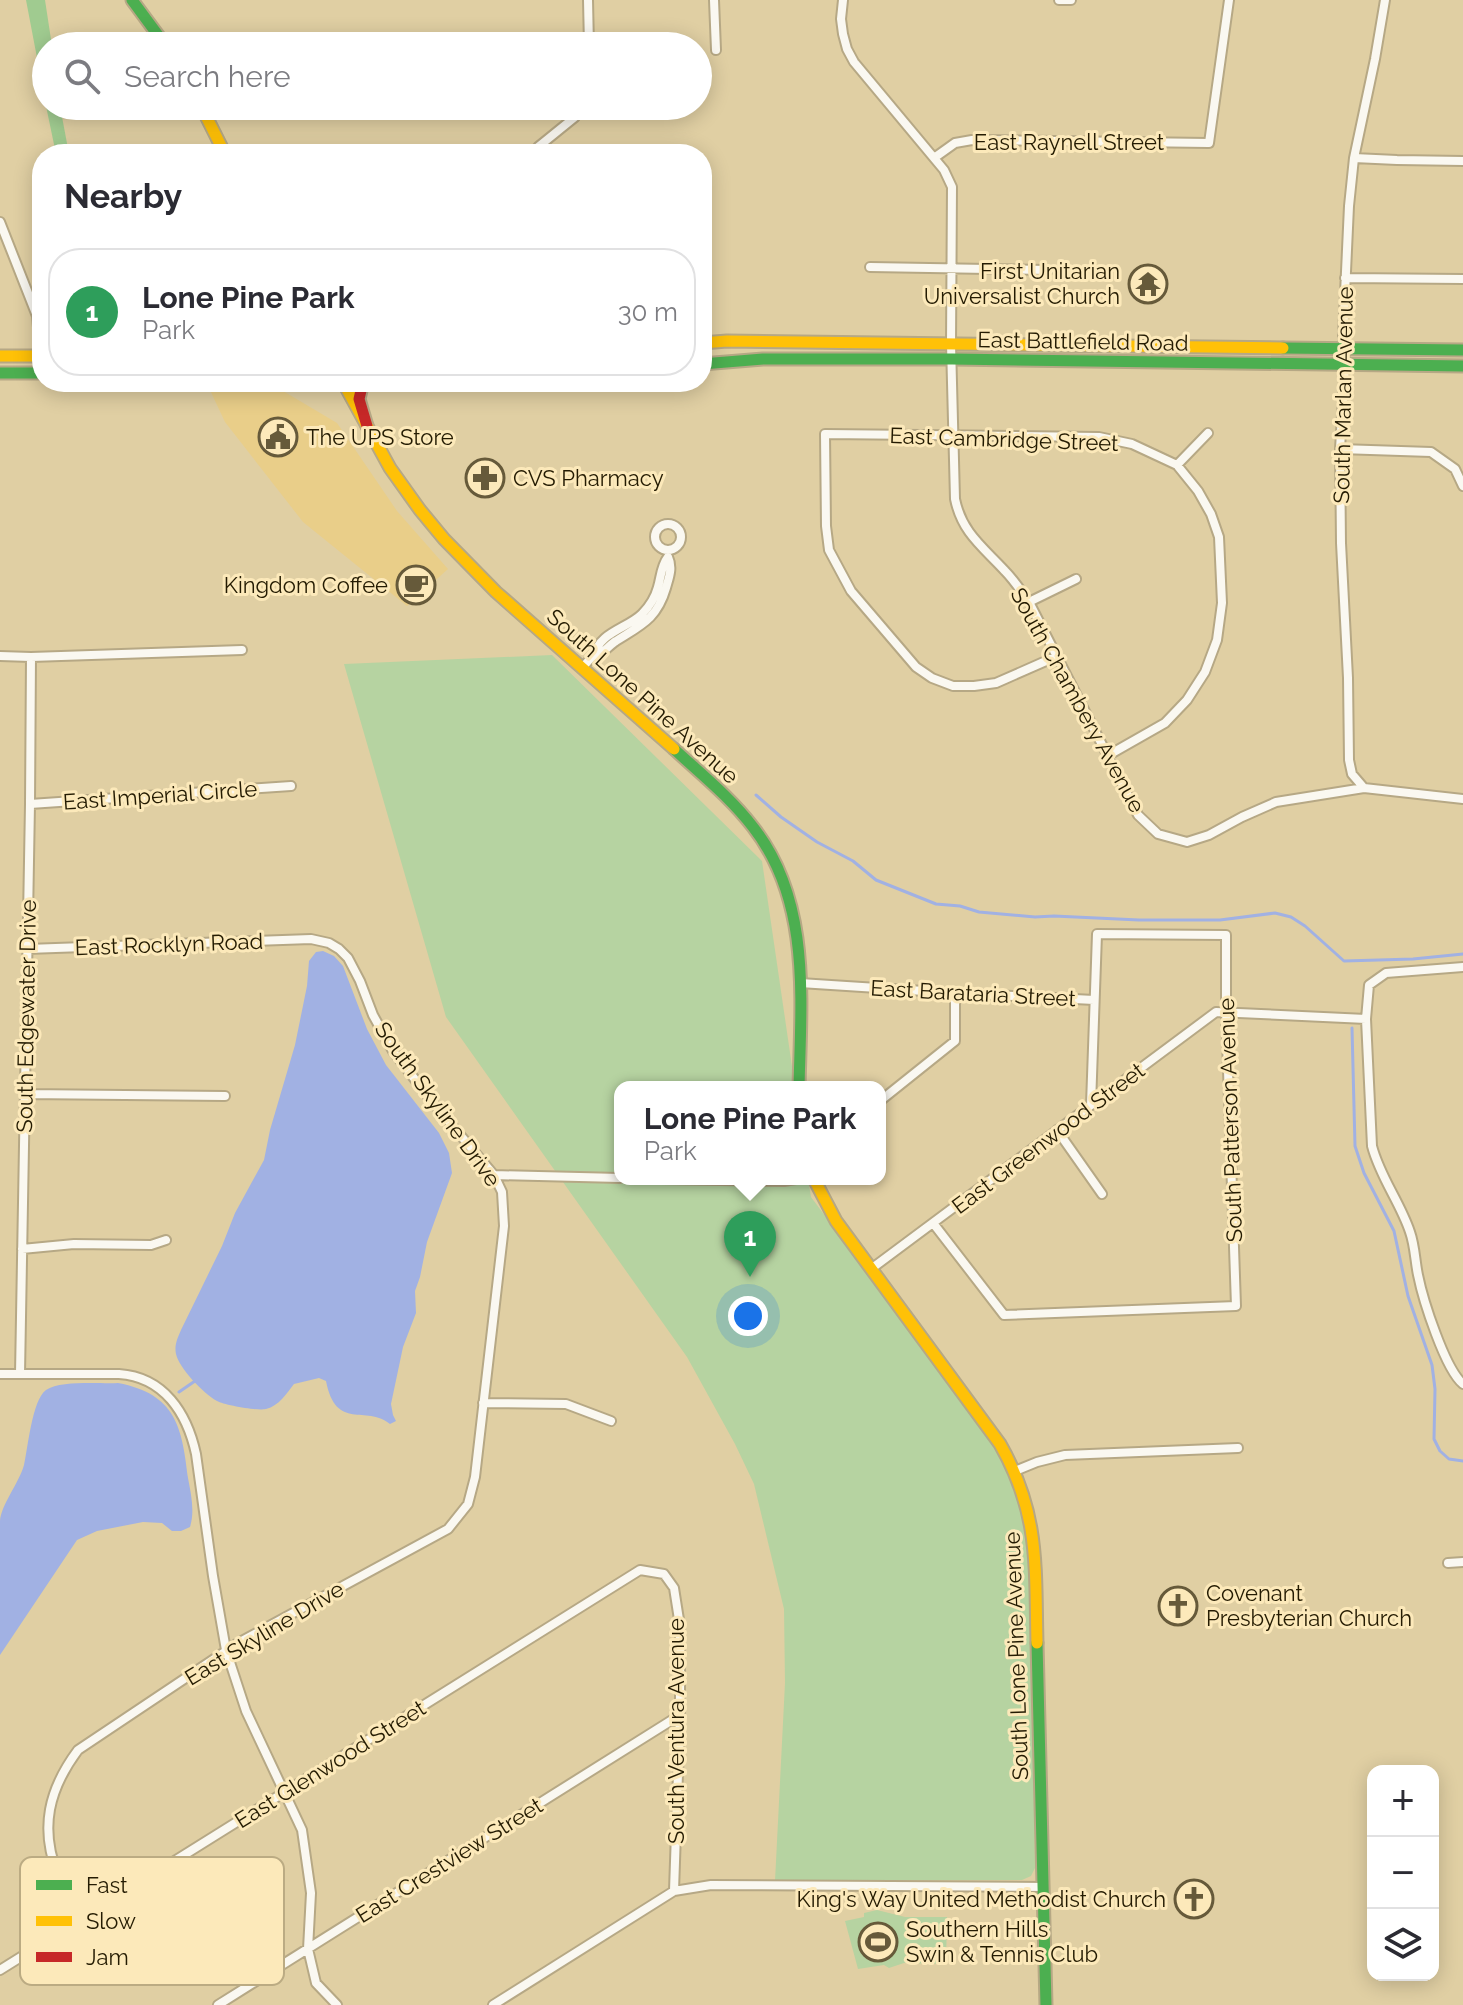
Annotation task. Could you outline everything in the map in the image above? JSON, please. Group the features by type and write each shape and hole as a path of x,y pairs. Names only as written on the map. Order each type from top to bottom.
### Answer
{"main road":[{"path":"132,0 156,32"},
{"path":"208,120 220,144"},
{"name":"East Battlefield Road","path":"712,342 1463,350"},
{"path":"0,356 32,356"},
{"name":"East Battlefield Road","path":"712,363 763,359 952,359 1463,366"},
{"path":"0,373 32,373"},
{"name":"South Lone Pine Avenue","path":"348,392 397,479 444,539 483,580 722,792 761,838 781,873 798,935 799,1081"},
{"path":"359,392 367,426"},
{"name":"South Lone Pine Avenue","path":"817,1185 836,1221 991,1431 1015,1471 1029,1509 1035,1548 1046,2005"}],"street":[{"path":"588,0 589,32"},
{"path":"714,0 716,50"},
{"name":"South Chambery Avenue","path":"843,0 842,27 850,56 934,158 952,187 951,344 958,515 966,531 1009,575 1029,602 1138,815 1158,834 1187,842 1209,835 1276,802 1364,788"},
{"path":"1059,0 1071,0"},
{"name":"East Raynell Street","path":"934,158 955,143 972,140 1209,143 1229,0"},
{"name":"South Marlan Avenue","path":"1364,788 1352,774 1349,760 1340,449 1349,206 1354,158 1385,0"},
{"path":"542,144 571,120"},
{"path":"1354,158 1463,161"},
{"path":"0,222 32,302"},
{"path":"870,267 1049,270"},
{"path":"1345,278 1463,279"},
{"path":"1107,756 1165,723 1187,700 1205,672 1217,640 1222,603 1219,537 1198,491 1177,465 1208,433"},
{"name":"East Cambridge Street","path":"1055,657 996,683 974,686 953,686 932,678 916,667 851,591 829,550 825,434 1099,437 1132,444 1177,465"},
{"path":"1340,449 1431,452 1455,469 1463,486"},
{"path":"582,668 595,655 602,653 605,644 645,624 650,611 663,598 670,577 668,553"},
{"path":"1029,602 1076,579"},
{"path":"0,656 242,650"},
{"name":"South Edgewater Drive","path":"20,1374 31,657"},
{"name":"East Imperial Circle","path":"30,804 291,786"},
{"path":"1364,788 1463,799"},
{"name":"East Barataria Street","path":"800,983 1094,1000 1097,934 1226,935"},
{"name":"South Patterson Avenue","path":"933,1223 1004,1315 1236,1306 1226,935"},
{"name":"East Rocklyn Road","path":"27,949 311,939"},
{"name":"South Skyline Drive","path":"311,939 329,943 348,958 393,1051 494,1175 502,1192 504,1226 475,1477 468,1504 448,1529"},
{"path":"1463,967 1386,973 1369,985 1366,1019 1372,1146 1376,1162 1410,1232 1425,1304 1449,1365 1463,1384"},
{"path":"886,1096 955,1041 955,993"},
{"path":"1091,1105 1094,1000"},
{"path":"1226,1011 1366,1019"},
{"name":"East Greenwood Street","path":"871,1269 1216,1012 1226,1011"},
{"path":"25,1094 225,1096"},
{"path":"1057,1130 1102,1194"},
{"path":"494,1175 614,1178"},
{"path":"22,1249 74,1244 151,1245 166,1240"},
{"path":"0,1374 119,1374 141,1378 168,1396 184,1417 192,1434 226,1650 246,1711 302,1830 311,1893 308,1949 316,1983 337,2005"},
{"path":"483,1403 566,1404 611,1421"},
{"path":"1015,1471 1065,1455 1238,1448"},
{"name":"East Skyline Drive","path":"53,1857 47,1836 49,1816 57,1784 78,1750 226,1650 448,1529"},
{"path":"1448,1563 1463,1562"},
{"name":"East Glenwood Street","path":"182,1857 640,1570 664,1574"},
{"name":"South Ventura Avenue","path":"664,1574 674,1588 680,1626 674,1891"},
{"name":"East Crestview Street","path":"284,1964 680,1715"},
{"path":"493,2005 674,1891 711,1885 1044,1887"},
{"name":"East Glenwood Street","path":"0,1970 20,1958"},
{"name":"East Crestview Street","path":"218,2005 250,1985"}],"shaded area":[{"path":"211,392 285,392 337,423 397,511 448,569 407,606 303,522 225,422"}],"green space":[{"path":"26,0 45,0 50,32 32,32"},
{"path":"49,120 63,120 67,144 54,144"},
{"path":"552,655 762,861 794,1081 614,1081 614,1185 809,1185 811,1197 985,1430 1017,1491 1026,1518 1030,1548 1035,1868 1031,1876 1022,1880 775,1881 785,1683 784,1609 754,1484 687,1357 446,1017 344,664"},
{"path":"877,1910 905,1917 947,1917 946,1964 904,1963 889,1968 884,1965 858,1969 845,1921"}],"water":[{"path":"323,951 334,956 343,966 367,1029 386,1065 439,1133 449,1153 452,1173 427,1242 415,1291 416,1313 403,1347 391,1404 396,1421 390,1424 371,1416 344,1412 331,1397 326,1381 319,1378 294,1384 279,1402 266,1409 221,1403 193,1380 178,1360 176,1351 180,1333 235,1213 264,1160 295,1045 309,961 316,952"},
{"path":"118,1383 153,1395 164,1404 179,1428 192,1502 190,1527 172,1531 162,1523 143,1522 97,1531 77,1540 0,1655 0,1521 24,1465 37,1404 41,1395 53,1387"}],"waterway":[{"path":"756,795 781,817 817,842 853,861 876,880 936,904 1035,917 1139,920 1220,920 1275,913 1291,917 1305,926 1344,961 1463,954"},
{"path":"1352,1028 1355,1146 1364,1173 1394,1231 1408,1296 1432,1365 1434,1439 1449,1459 1463,1461"},
{"path":"179,1392 195,1381"}],"traffic: fast":[{"path":"132,0 156,32"},
{"path":"1283,348 1463,350"},
{"path":"712,363 763,359 952,359 1463,366"},
{"path":"0,373 32,373"},
{"path":"674,749 753,827 772,856 785,886 794,918 801,985 799,1081"},
{"path":"1037,1643 1046,2005"}],"traffic: slow":[{"path":"208,120 220,144"},
{"path":"712,342 1283,348"},
{"path":"0,356 32,356"},
{"path":"348,392 390,468 444,539 496,592 674,749"},
{"path":"817,1185 836,1221 1000,1444 1013,1469 1029,1517 1033,1541 1037,1643"}],"traffic: jam":[{"path":"361,392 359,399 367,426"}],"place":[{"name":"First Unitarian Universalist Church","path":"1148,284"},
{"name":"The UPS Store","path":"278,437"},
{"name":"CVS Pharmacy","path":"485,478"},
{"name":"Kingdom Coffee","path":"416,585"},
{"name":"Lone Pine Park","path":"750,1277"},
{"name":"Covenant Presbyterian Church","path":"1178,1606"},
{"name":"King's Way United Methodist Church","path":"1194,1899"},
{"name":"Southern Hills Swin & Tennis Club","path":"878,1942"}]}
